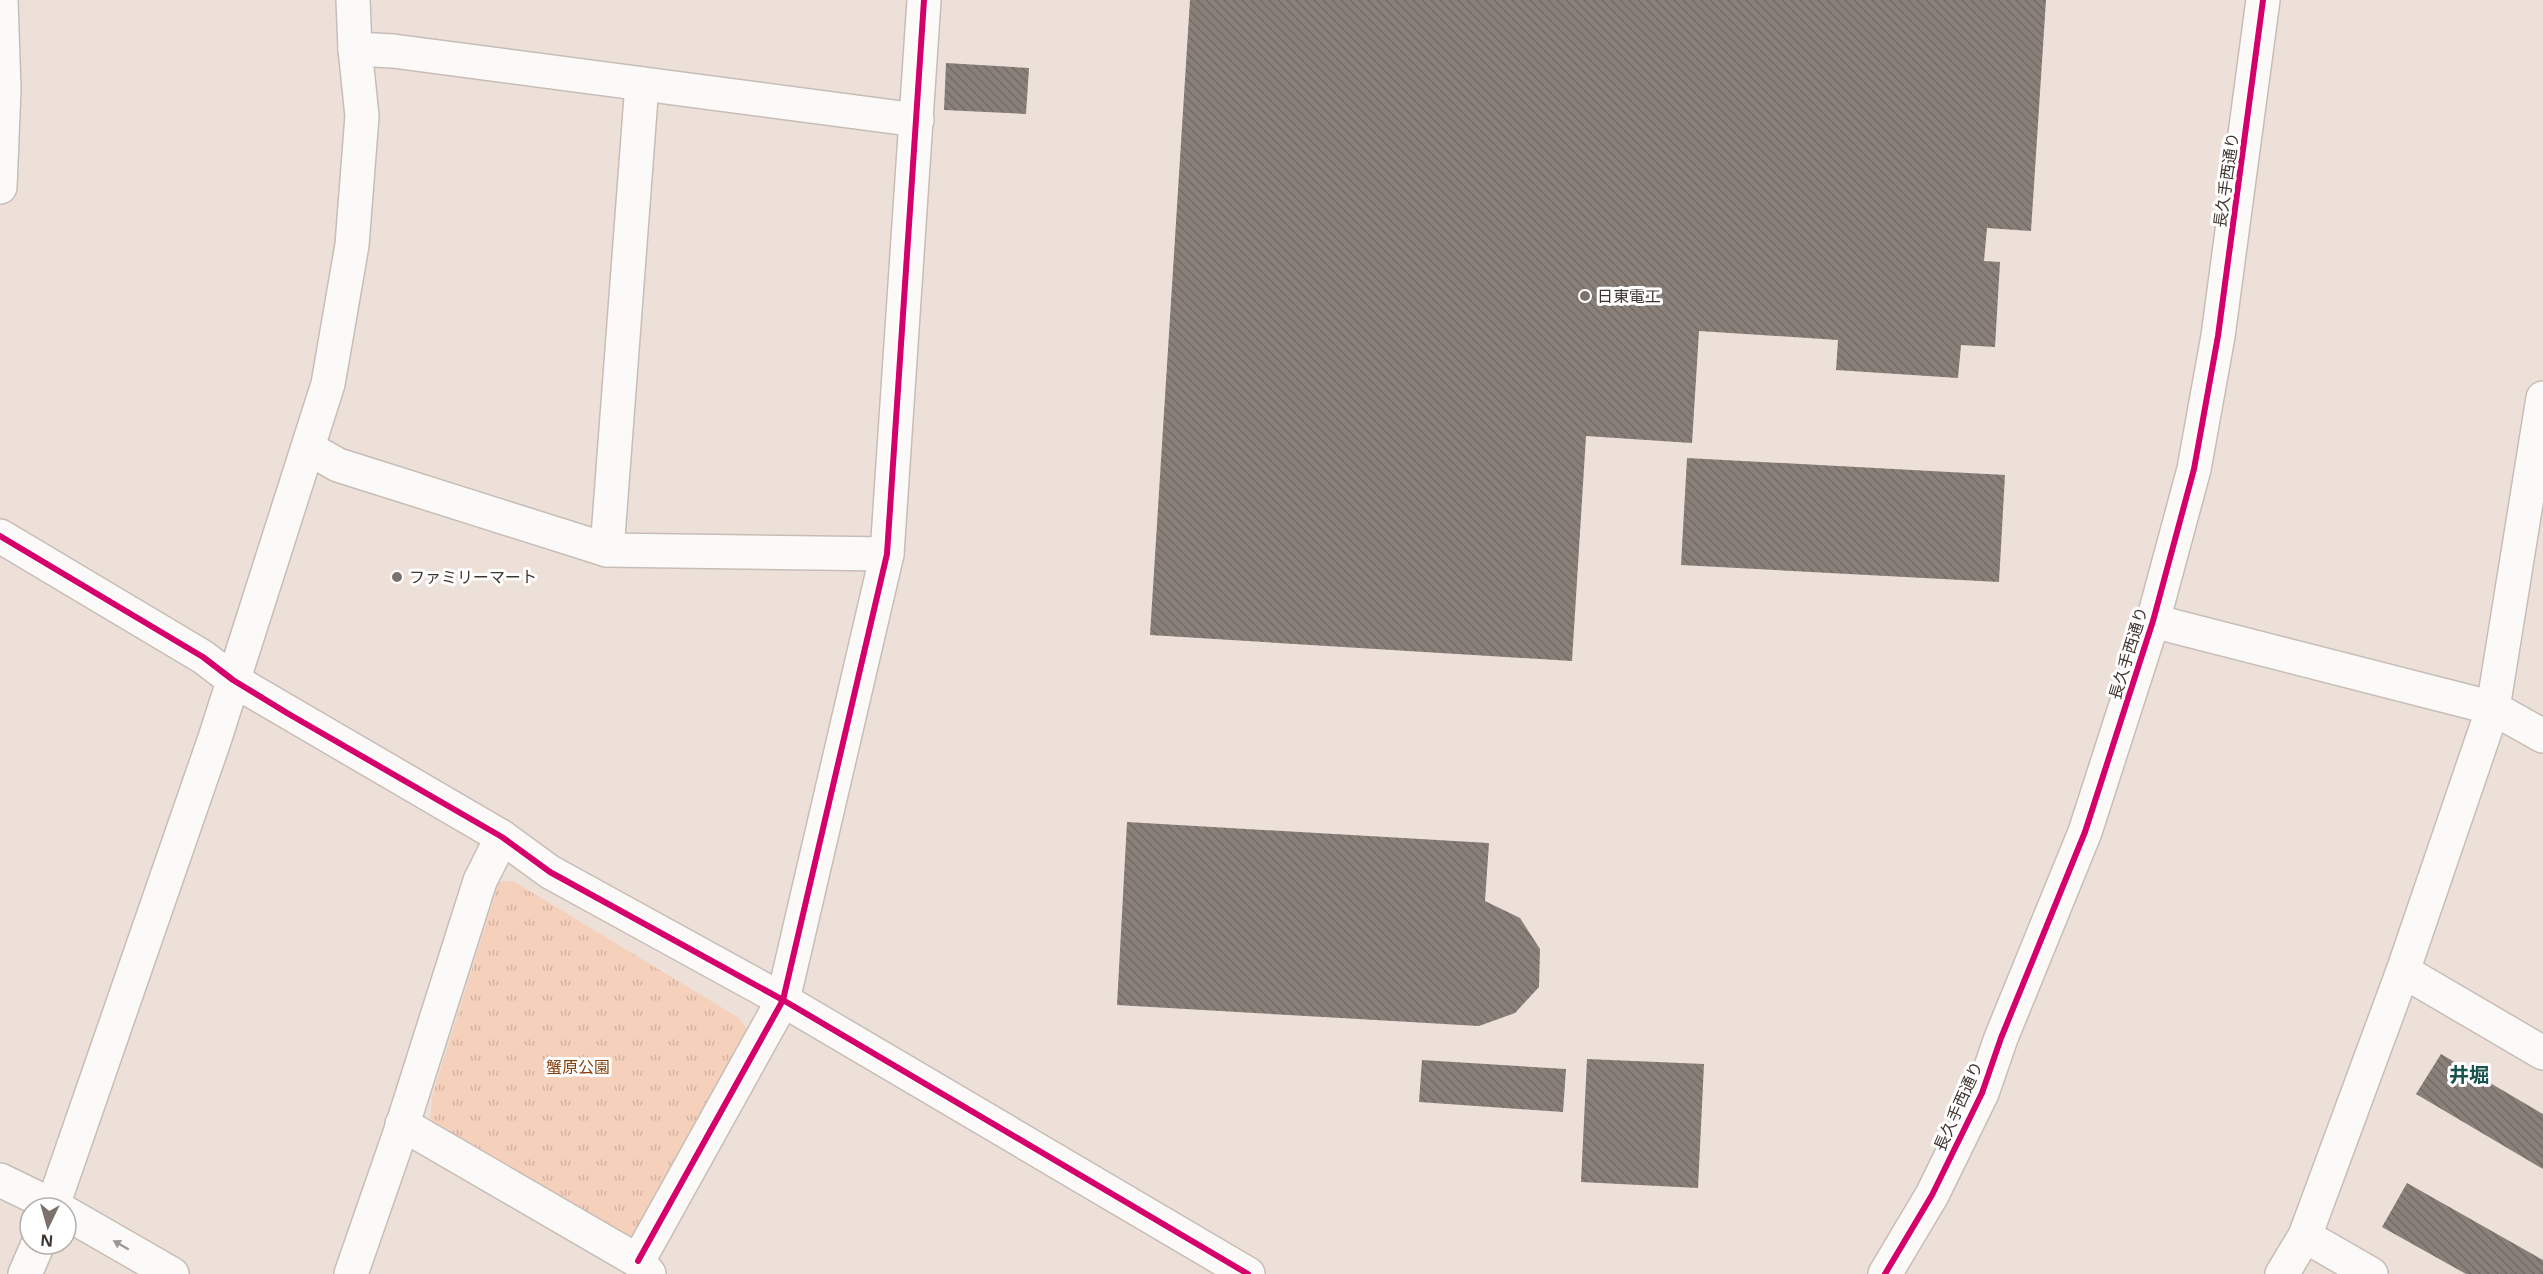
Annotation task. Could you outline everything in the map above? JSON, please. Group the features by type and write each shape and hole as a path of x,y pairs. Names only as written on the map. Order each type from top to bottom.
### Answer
{"street":[{"path":"0,187 4,89 1,0"},
{"path":"62,1196 216,738 328,384 352,245 362,116 353,0"},
{"path":"402,1125 644,1268 783,1000 887,554 924,0"},
{"name":"長久手西通り","path":"1885,1274 1932,1195 1982,1093 2001,1038 2085,832 2152,621 2194,469 2216,347 2263,0"},
{"path":"355,48 393,51 917,120"},
{"path":"607,550 642,84"},
{"path":"2282,1274 2305,1236 2403,970 2493,708 2542,419"},
{"path":"308,448 338,465 607,550 887,554"},
{"path":"0,536 203,657 233,680 502,837 550,872 783,1000 1248,1274"},
{"path":"2152,621 2493,708 2543,736"},
{"path":"351,1274 402,1125 480,881 502,837"},
{"path":"2403,970 2543,1053"},
{"path":"0,1180 33,1196"},
{"path":"78,1220 172,1274"},
{"path":"2305,1236 2371,1274"},
{"path":"25,1274 33,1256"}],"green space":[{"name":"蟹原公園","path":"513,881 739,1018 747,1029 630,1245 430,1122 432,1097 499,882"}],"building":[{"name":"日東電工","path":"1190,0 2046,0 2031,231 1987,228 1984,261 2000,262 1995,347 1961,345 1958,378 1836,370 1838,340 1699,331 1692,443 1586,436 1572,661 1150,635"},
{"path":"946,63 1029,68 1026,114 944,110"},
{"path":"1687,458 2005,475 1999,582 1681,565"},
{"path":"1127,822 1489,843 1485,901 1520,918 1540,949 1539,987 1515,1013 1479,1026 1117,1005"},
{"path":"2441,1054 2543,1114 2543,1169 2416,1094"},
{"path":"1587,1059 1704,1064 1698,1188 1581,1182"},
{"path":"1422,1060 1566,1069 1563,1112 1419,1102"},
{"path":"2407,1183 2543,1260 2543,1274 2466,1274 2382,1227"}],"cycle path":[{"path":"638,1261 783,1000 887,554 924,0"},
{"path":"1885,1274 1932,1195 1982,1093 2001,1038 2085,832 2153,621 2194,469 2218,336 2263,0"},
{"path":"0,536 203,657 233,680 287,713 502,837 550,872 783,1000 1248,1274"}],"place":[{"name":"日東電工","path":"1585,296"},
{"name":"ファミリーマート","path":"397,577"}],"district":[{"name":"井堀","path":"2469,1074"}]}
